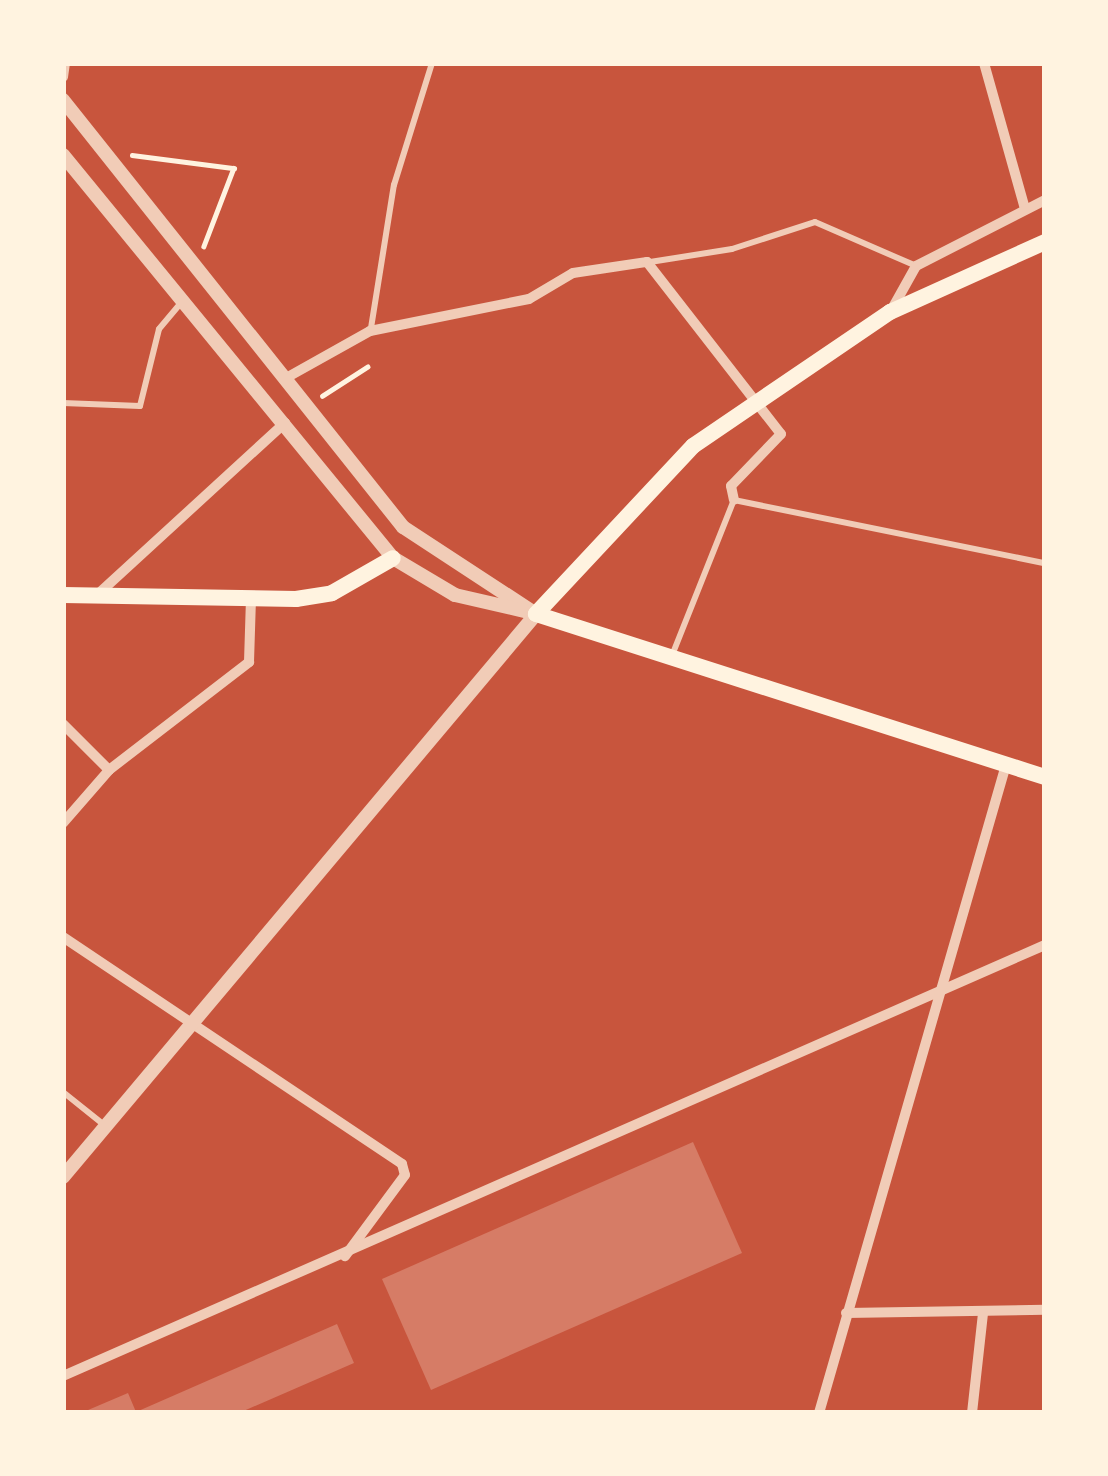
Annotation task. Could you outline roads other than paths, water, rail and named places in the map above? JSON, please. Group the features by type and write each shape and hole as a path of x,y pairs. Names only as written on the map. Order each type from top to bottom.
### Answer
{"main road":[{"path":"1045,242 890,312 756,401 644,490 536,614 1005,768 1045,777"},
{"path":"67,599 332,593 393,558"}],"street":[{"path":"63,77 65,63"},
{"path":"984,63 1025,209"},
{"path":"63,100 403,527 536,614"},
{"path":"65,159 393,558 455,595 536,614"},
{"path":"890,312 916,266 1045,200"},
{"path":"286,379 370,331 529,299 573,273 646,262 781,434 731,486 734,500"},
{"path":"96,595 285,423"},
{"path":"63,824 109,770 249,662 251,598"},
{"path":"63,1178 536,614"},
{"path":"63,724 109,770"},
{"path":"819,1413 1005,768"},
{"path":"64,940 197,1021 402,1164 405,1174 343,1258"},
{"path":"63,1376 936,998 1045,945"},
{"path":"846,1313 1045,1310"},
{"path":"972,1413 983,1313"}],"lane":[{"path":"370,331 394,185 432,63"},
{"path":"646,262 732,249 814,222 916,266"},
{"path":"63,404 140,406 159,329 183,300"},
{"path":"671,657 734,500 1045,563"},
{"path":"63,1092 106,1126"}]}
